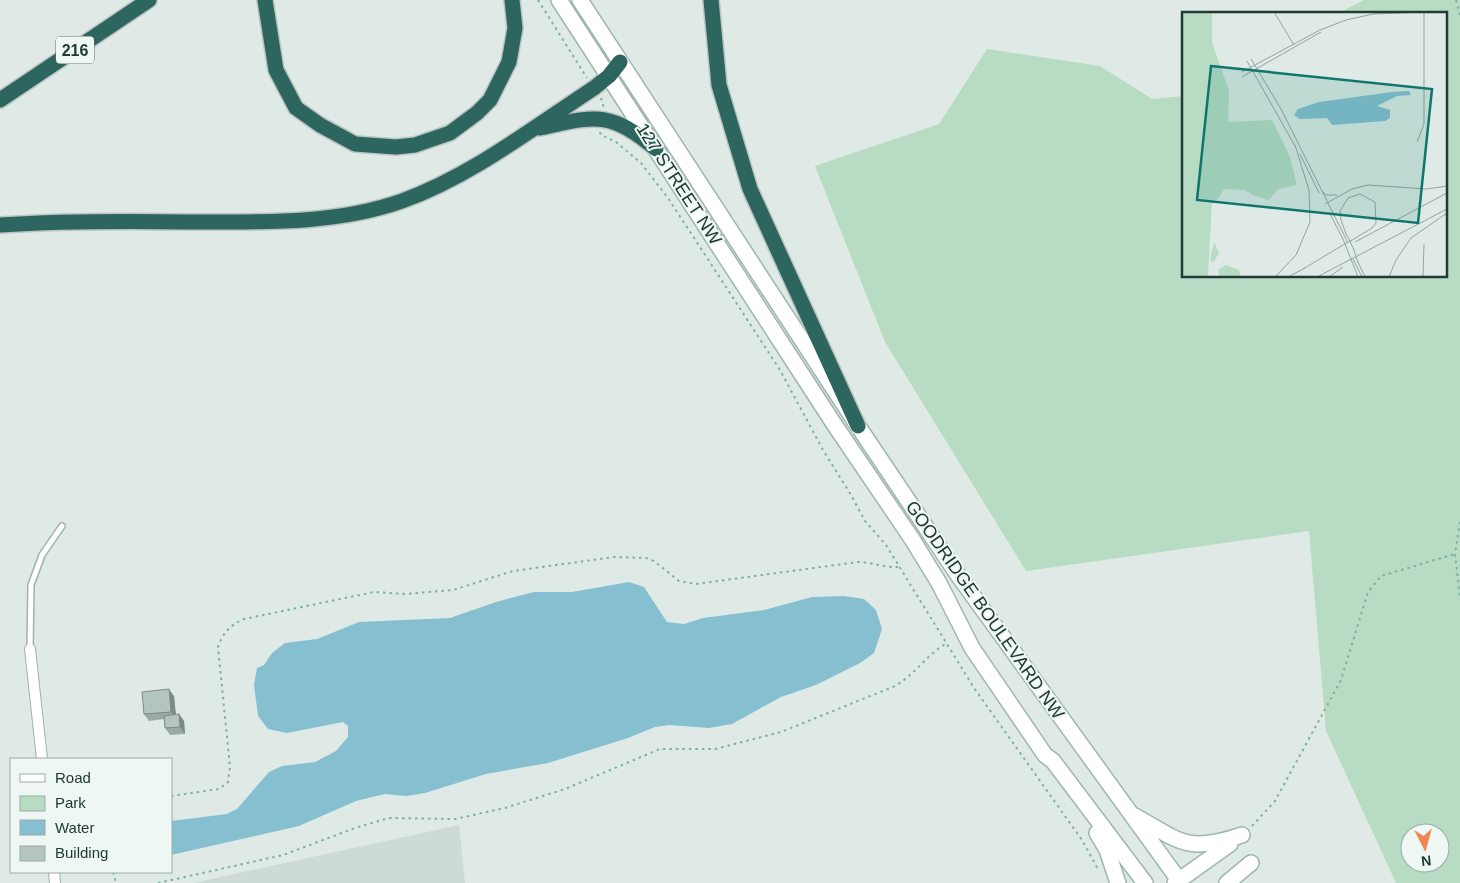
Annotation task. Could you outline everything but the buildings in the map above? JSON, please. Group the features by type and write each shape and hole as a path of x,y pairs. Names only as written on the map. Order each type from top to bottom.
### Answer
{"highway":[{"name":"216","path":"0,100 149,0"},
{"path":"265,0 276,70 296,108 320,125 355,144 396,147 415,145 450,133 477,113 490,100 509,62 515,28 512,0"},
{"path":"711,0 719,85 750,190 858,426"},
{"path":"0,225 54,222 281,222 350,215 402,200 428,189 493,154 594,88 609,76 620,62"},
{"path":"531,130 584,118 602,119 618,122 634,131 656,149"}],"main road":[{"name":"127 STREET NW","path":"559,0 798,369"},
{"name":"127 STREET NW","path":"580,0 796,333"},
{"name":"GOODRIDGE BOULEVARD NW","path":"796,333 958,575 1179,882"},
{"name":"GOODRIDGE BOULEVARD NW","path":"798,369 912,539 939,583 972,648 1045,755 1053,761 1144,883"},
{"path":"1045,755 1064,788 1107,850 1118,883"},
{"path":"1128,812 1167,835 1190,845 1214,844 1244,833"},
{"path":"1179,882 1244,833"},
{"path":"1227,883 1251,863"}],"street":[{"path":"30,649 42,758"}],"lane":[{"path":"30,649 31,585 42,555 62,526"}],"path":[{"path":"538,0 579,63 582,73 603,102 601,135 616,142 641,163 668,198 780,370 823,450 865,521 880,537 985,705 1082,840 1100,873"},
{"path":"1456,0 1460,15"},
{"path":"1460,522 1455,554 1460,598"},
{"path":"1244,833 1275,801 1340,680 1368,592 1381,576 1455,554"},
{"path":"172,796 219,789 228,782 230,767 218,647 225,632 234,623 244,619 374,592 405,594 453,590 513,571 614,557 646,558 654,561 679,580 696,584 858,562 869,562 889,568 899,567"},
{"path":"158,883 283,856 355,828 389,818 455,820 505,808 566,789 660,749 715,749 781,732 896,686 909,678 931,652 946,643"}],"shaded area":[{"path":"459,825 465,883 193,883"}],"green space":[{"path":"1364,0 1460,0 1460,883 1396,883 1326,731 1309,531 1026,571 885,342 815,166 939,124 987,49 1100,66 1152,99 1182,96 1182,278 1448,278 1448,12 1341,12"}],"water":[{"path":"629,582 644,587 667,622 684,624 703,618 764,610 812,597 844,596 864,599 876,610 882,629 874,653 860,663 816,685 781,697 732,724 709,728 669,725 655,727 628,738 548,763 486,774 425,793 406,796 385,794 356,801 299,826 172,855 172,821 227,814 237,809 269,772 282,766 315,762 336,751 348,737 348,726 343,722 287,733 268,729 258,716 254,685 257,668 264,665 272,653 285,643 317,639 359,622 450,618 496,602 534,592 572,592"}]}
